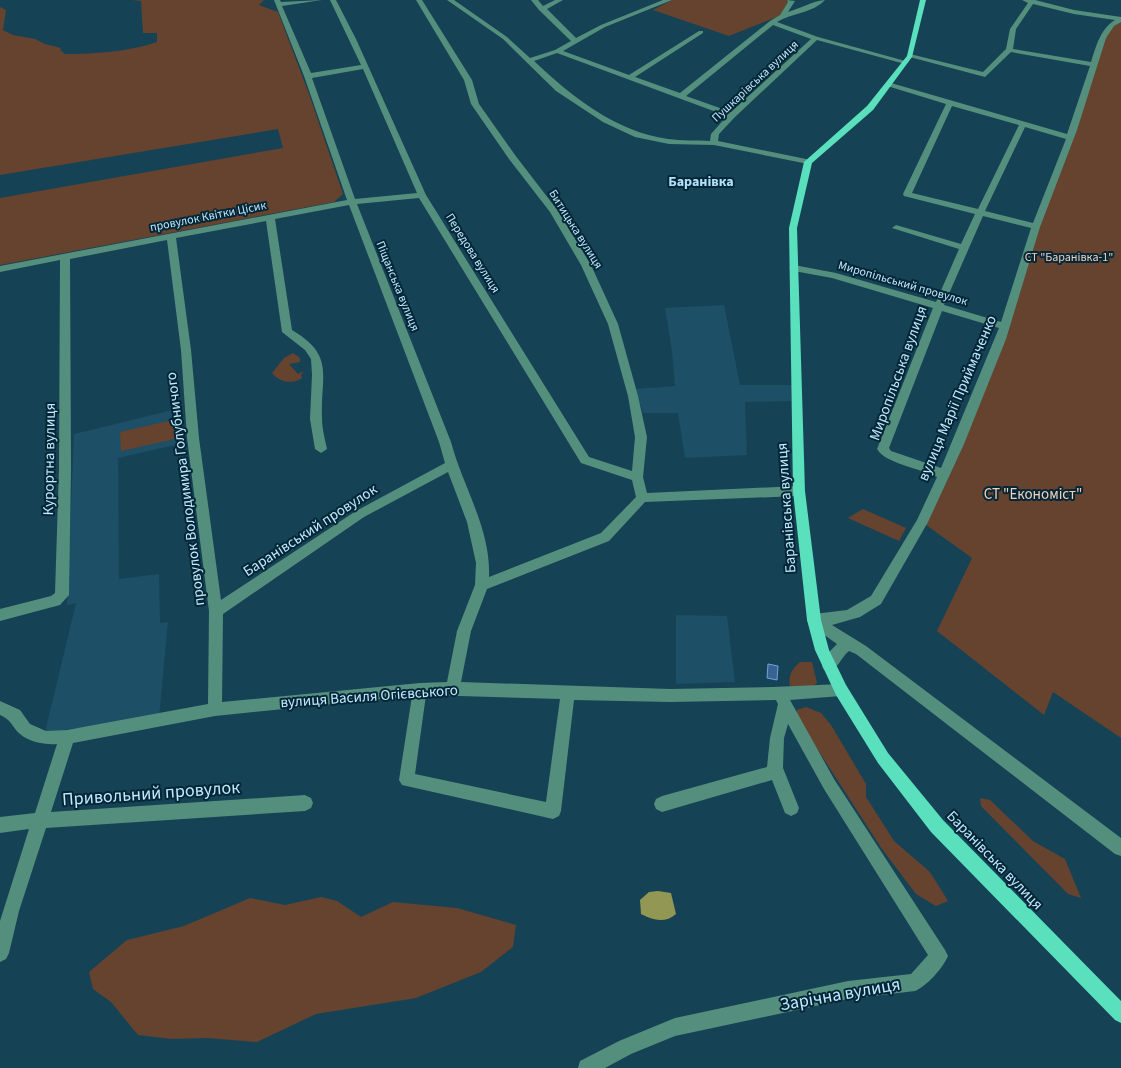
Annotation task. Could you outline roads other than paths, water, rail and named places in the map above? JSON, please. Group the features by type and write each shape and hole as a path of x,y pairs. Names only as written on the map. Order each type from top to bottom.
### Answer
{"main road":[{"path":"808,162 853,124 888,85 908,59 923,0"},
{"name":"Баранівська вулиця","path":"808,162 793,228 800,491 814,620 822,650 841,690 883,758 937,826 1121,1014"}],"street":[{"path":"278,2 318,0"},
{"name":"Передова вулиця","path":"333,0 353,39 422,194 585,460 637,476"},
{"name":"Битицька вулиця","path":"419,0 458,60 468,80 475,104 512,157 554,211 586,265 613,324 634,396 641,437 637,476 642,498"},
{"path":"450,0 504,38 559,89 598,115 638,135 669,142 714,143 808,162"},
{"path":"534,0 574,40"},
{"path":"541,9 560,0"},
{"path":"528,62 557,51 574,40 603,26 669,0"},
{"path":"782,16 792,1 790,0"},
{"path":"680,97 772,22 782,16 802,11 822,0"},
{"path":"1022,0 1074,12 1121,19"},
{"path":"772,22 816,38 985,75 1009,50 1012,29 1032,1"},
{"name":"Піщанська вулиця","path":"278,2 308,76 352,202 445,442 450,466 463,494 482,551 482,585"},
{"name":"вулиця Марії Приймаченко","path":"814,620 834,620 851,615 867,608 876,600 922,522 958,444 1005,326 1036,227 1104,38 1111,25 1121,19"},
{"path":"630,77 701,32"},
{"name":"Пушкарівська вулиця","path":"714,143 716,134 732,115 816,38"},
{"path":"1009,50 1094,65"},
{"path":"557,51 732,115"},
{"path":"308,76 364,67"},
{"path":"888,85 1069,137"},
{"path":"950,103 906,194 1036,227"},
{"name":"Миропільська вулиця","path":"943,475 932,469 887,454 883,449 980,212 1023,124"},
{"name":"провулок Квітки Цісик","path":"0,268 352,202 422,194"},
{"path":"270,218 287,332 304,343 315,354 318,364 316,422 321,450"},
{"path":"896,228 965,248"},
{"name":"провулок Володимира Голубничого","path":"171,236 186,350 193,438 216,611 215,709"},
{"name":"Курортна вулиця","path":"0,615 55,601 62,594 65,469 65,257"},
{"name":"Миропільський провулок","path":"794,268 833,275 1005,326"},
{"name":"Баранівський провулок","path":"216,611 360,514 450,466"},
{"path":"453,688 464,631 482,585 605,537 642,498 800,491"},
{"path":"814,620 875,660 1121,848"},
{"path":"829,666 834,654 849,644"},
{"name":"вулиця Василя Огієвського","path":"0,708 14,715 25,729 45,738 67,737 215,709 420,689 453,688 783,699 841,690"},
{"path":"420,689 407,780 553,811 568,693"},
{"path":"783,699 776,738 776,772 792,808"},
{"name":"Зарічна вулиця","path":"587,1068 625,1047 675,1027 848,990 915,982 939,956 829,784 783,699"},
{"path":"0,953 11,911 67,737"},
{"path":"662,804 776,772"},
{"name":"Привольний провулок","path":"0,825 41,820 304,804"}],"district":[{"name":"Баранівка","path":"701,181"}],"park label":[{"name":"СТ \"Баранівка-1\"","path":"1069,257"},
{"name":"СТ \"Економіст\"","path":"1033,494"}]}
